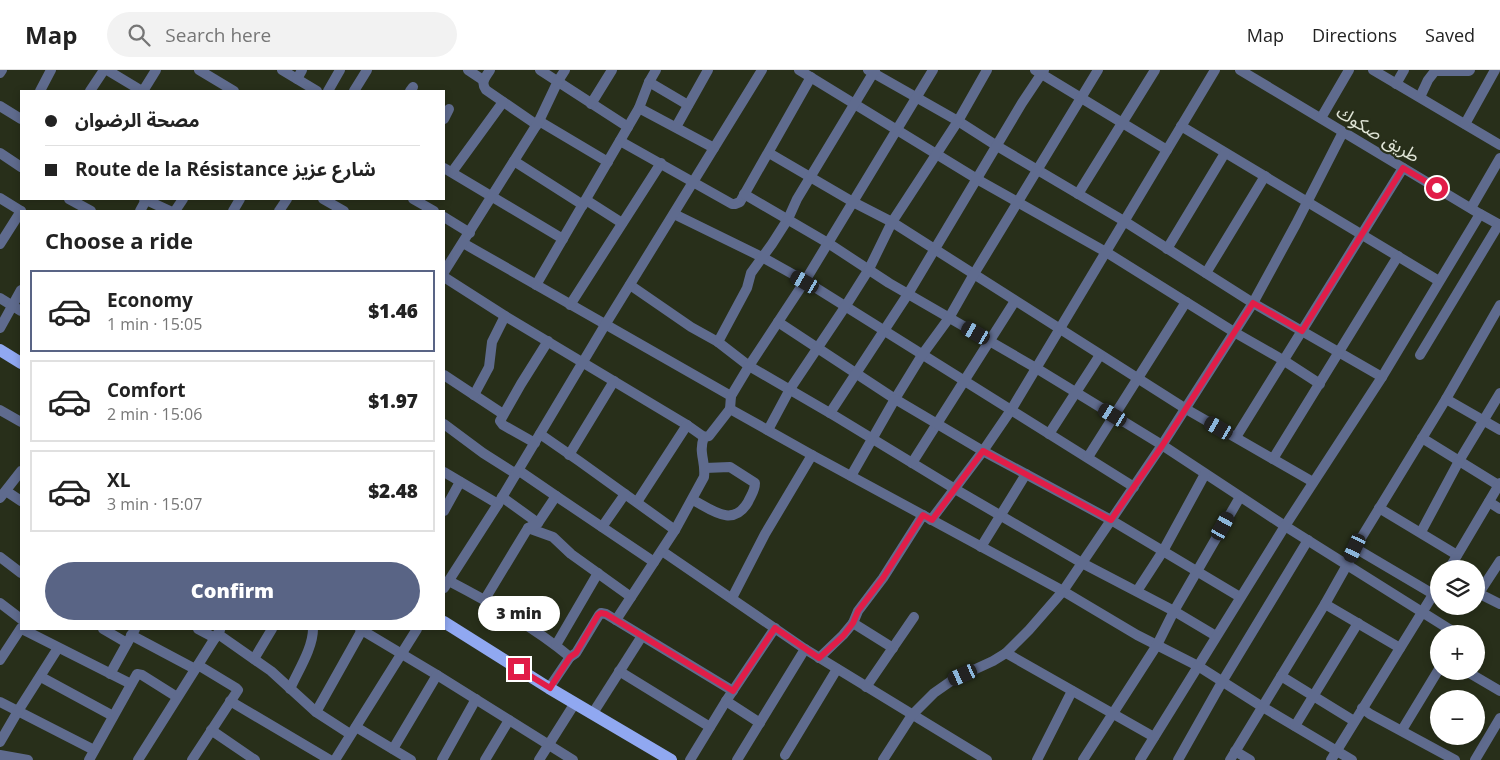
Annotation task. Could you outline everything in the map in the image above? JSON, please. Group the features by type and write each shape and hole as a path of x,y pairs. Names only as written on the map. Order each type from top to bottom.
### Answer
{"main road":[{"path":"0,350 20,362"},
{"path":"445,623 671,760"}],"street":[{"path":"41,90 51,70"},
{"path":"91,90 106,70 140,90"},
{"path":"143,90 156,70"},
{"path":"199,70 232,90"},
{"path":"282,70 299,74 316,90"},
{"path":"329,90 340,70"},
{"path":"355,90 367,70"},
{"path":"468,70 483,80"},
{"path":"490,70 483,80 486,90 538,123 608,162"},
{"path":"540,70 628,127"},
{"path":"445,271 538,123 565,70"},
{"path":"591,104 612,70"},
{"path":"536,285 639,108 656,70"},
{"path":"676,127 708,70"},
{"path":"570,657 556,645 485,599 449,581 500,501 762,70"},
{"path":"799,70 978,179 1106,252 1320,384"},
{"path":"445,274 505,316 704,437 710,436 730,409 731,396 805,282 932,70"},
{"path":"768,430 790,389 869,270 892,222 958,121 987,70"},
{"path":"851,476 895,399 922,355 949,318 1036,170 1082,99 1098,70"},
{"path":"1078,194 1155,70"},
{"path":"819,658 843,636 853,623 858,611 927,518 955,489 1011,410 1215,70"},
{"name":"طريق صكوك","path":"1240,70 1499,224"},
{"path":"1321,118 1349,70"},
{"path":"1373,70 1500,145"},
{"path":"1396,84 1404,70"},
{"path":"1420,97 1428,80 1435,71 1469,72 1470,70"},
{"path":"1465,124 1495,70"},
{"path":"718,342 747,288 751,273 788,219 797,199 872,71 1124,222 1253,303 1382,377"},
{"path":"830,413 908,294 1040,72 1167,150"},
{"path":"620,141 735,204 740,202 811,77"},
{"path":"649,82 688,105"},
{"path":"503,102 448,170 563,239"},
{"path":"0,106 20,118"},
{"path":"639,108 714,148"},
{"path":"445,117 449,109"},
{"path":"1181,126 1439,281"},
{"path":"883,760 912,715 934,693 954,679 1006,653 1063,591 1162,446 1253,303 1343,132"},
{"path":"0,153 20,164"},
{"path":"769,153 853,202 892,222 1059,330 1186,409 1314,482"},
{"path":"1167,249 1225,153"},
{"path":"1471,208 1500,158"},
{"path":"514,161 622,223"},
{"path":"570,305 661,163"},
{"path":"1236,438 1361,233 1403,168"},
{"path":"1206,273 1265,176"},
{"path":"744,194 828,243 908,294 1113,415 1284,526 1444,625"},
{"path":"0,198 20,210"},
{"path":"72,200 89,210"},
{"path":"147,200 168,210"},
{"path":"415,200 432,210"},
{"path":"327,205 341,210"},
{"path":"0,244 20,213"},
{"path":"674,214 762,257 805,282 1134,486"},
{"path":"1140,760 1284,526 1382,377 1480,214"},
{"path":"445,218 470,232"},
{"path":"1420,356 1499,224"},
{"path":"463,243 605,326 731,396"},
{"path":"1273,459 1398,256"},
{"path":"630,286 691,327 718,342 749,366 1082,563 1174,611 1216,636"},
{"path":"0,328 17,308 20,294"},
{"path":"0,298 17,308"},
{"path":"912,463 1014,301"},
{"path":"1088,457 1186,302"},
{"path":"1250,760 1232,756 1325,604 1355,548 1446,399 1500,305"},
{"path":"474,395 489,367 492,342 505,316"},
{"path":"778,322 936,424 1111,520 1240,597"},
{"path":"548,341 500,418 501,423 579,461 675,530"},
{"path":"1049,434 1100,355"},
{"path":"445,376 503,414"},
{"path":"569,455 614,382"},
{"path":"1420,532 1459,461 1500,393"},
{"path":"1446,399 1500,430"},
{"path":"730,409 1198,666 1296,726 1334,755 1352,760"},
{"path":"0,410 20,421"},
{"path":"445,425 483,453 556,496 654,562"},
{"path":"637,502 687,425"},
{"path":"616,620 693,500 704,477 705,468 700,447 704,437"},
{"path":"1422,438 1499,484 1454,560"},
{"path":"732,598 765,534 812,455"},
{"path":"693,500 722,516 730,516 746,506 755,489 755,483 752,480 730,467 705,468"},
{"path":"20,472 3,494 20,501"},
{"path":"445,473 538,523"},
{"path":"981,547 1026,474"},
{"path":"1137,591 1163,551 1205,474"},
{"path":"445,509 460,482"},
{"path":"602,527 625,494"},
{"path":"485,599 528,528 538,523 556,496"},
{"path":"1087,758 1157,645 1174,611 1240,497"},
{"path":"1489,502 1500,508"},
{"path":"1379,508 1457,555"},
{"path":"528,528 553,537 571,554 631,597"},
{"path":"1178,760 1222,682 1308,540"},
{"path":"1355,548 1430,587"},
{"path":"662,551 804,649 987,760"},
{"path":"0,557 20,572"},
{"path":"1485,582 1500,560"},
{"path":"556,645 598,573"},
{"path":"1485,596 1500,604"},
{"path":"1334,755 1430,600"},
{"path":"0,603 20,618"},
{"path":"1325,604 1400,648"},
{"path":"550,688 570,657 576,653 598,615 603,613 733,691"},
{"path":"866,686 914,617"},
{"path":"853,623 893,648"},
{"path":"1296,726 1358,624"},
{"path":"690,760 726,701 775,628"},
{"path":"0,660 20,630"},
{"path":"25,630 131,684"},
{"path":"107,630 131,636 196,667 238,690 192,760"},
{"path":"202,630 218,634 271,671 316,712 411,760"},
{"path":"254,659 271,630"},
{"path":"290,689 309,651 313,630"},
{"path":"316,712 360,630"},
{"path":"363,630 437,674 573,760"},
{"path":"335,760 415,630"},
{"path":"138,760 218,634"},
{"path":"110,674 131,636"},
{"path":"592,713 642,636"},
{"path":"0,742 58,648"},
{"path":"737,760 804,649"},
{"path":"1006,653 1154,736"},
{"path":"785,755 837,669"},
{"path":"619,671 710,728"},
{"path":"88,760 137,674 142,675 177,697"},
{"path":"392,749 437,674"},
{"path":"1281,676 1354,721"},
{"path":"40,677 113,716"},
{"path":"1402,730 1432,680"},
{"path":"1481,680 1500,691"},
{"path":"1037,760 1072,691"},
{"path":"442,760 476,699"},
{"path":"230,701 330,760"},
{"path":"726,701 760,722"},
{"path":"0,702 94,750"},
{"path":"539,760 575,703"},
{"path":"1362,708 1455,760"},
{"path":"1475,760 1500,718"},
{"path":"485,760 509,720"},
{"path":"211,730 243,757 255,760"},
{"path":"0,755 28,760"}],"route":[{"path":"519,669 550,688 570,657 576,653 601,613 606,614 733,691 775,628 819,658 843,636 853,623 858,611 883,578 923,515 932,520 983,451 1111,520 1162,446 1253,303 1302,331 1403,168 1437,188"}]}
